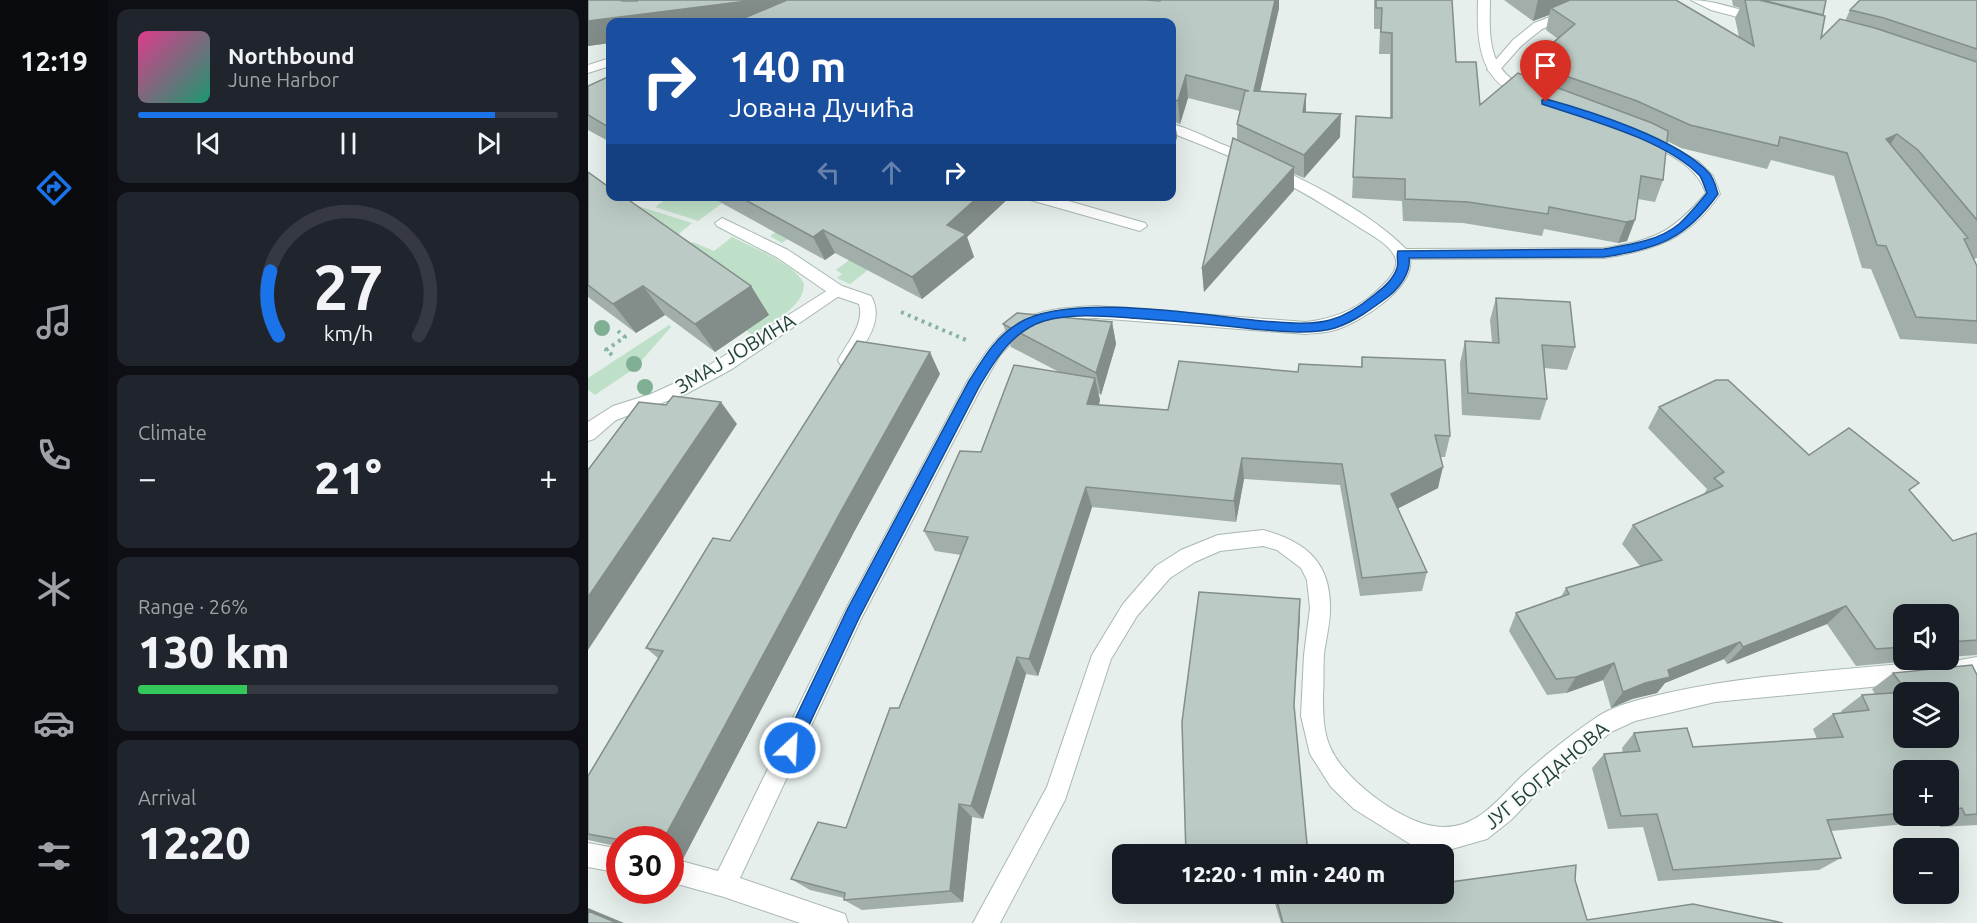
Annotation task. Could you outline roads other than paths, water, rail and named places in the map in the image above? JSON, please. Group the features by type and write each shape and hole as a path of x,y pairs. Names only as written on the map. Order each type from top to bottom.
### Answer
{"street":[{"path":"1484,0 1483,23 1493,70 1515,88 1543,101"},
{"path":"1493,70 1517,43 1538,26 1606,0"},
{"path":"1697,0 1714,8 1770,21"},
{"path":"588,69 606,63"},
{"path":"724,885 854,613 974,385 994,351 1011,333 1042,317 1080,312 1185,317 1284,327 1332,325 1369,306 1392,287 1404,267 1402,254 1385,237 1261,165 1176,130"},
{"path":"1402,254 1604,253 1632,249 1667,237 1682,228 1713,194 1705,176 1695,167 1669,149 1631,132"},
{"path":"1050,201 1140,226"},
{"path":"722,222 783,254 836,290 865,300 869,309 861,335 835,378"},
{"name":"ЗМАЈ ЈОВИНА","path":"591,424 708,375 836,290"},
{"name":"ЈУГ БОГДАНОВА","path":"985,923 990,918 1057,792 1102,655 1130,610 1162,572 1188,556 1218,543 1263,538 1282,543 1308,562 1317,579 1320,608 1314,656 1312,716 1321,754 1339,779 1362,801 1415,835 1445,839 1479,831 1503,812 1531,783 1603,724 1633,711 1715,692 1977,667"},
{"path":"588,855 606,858"},
{"path":"684,874 836,923"}]}
